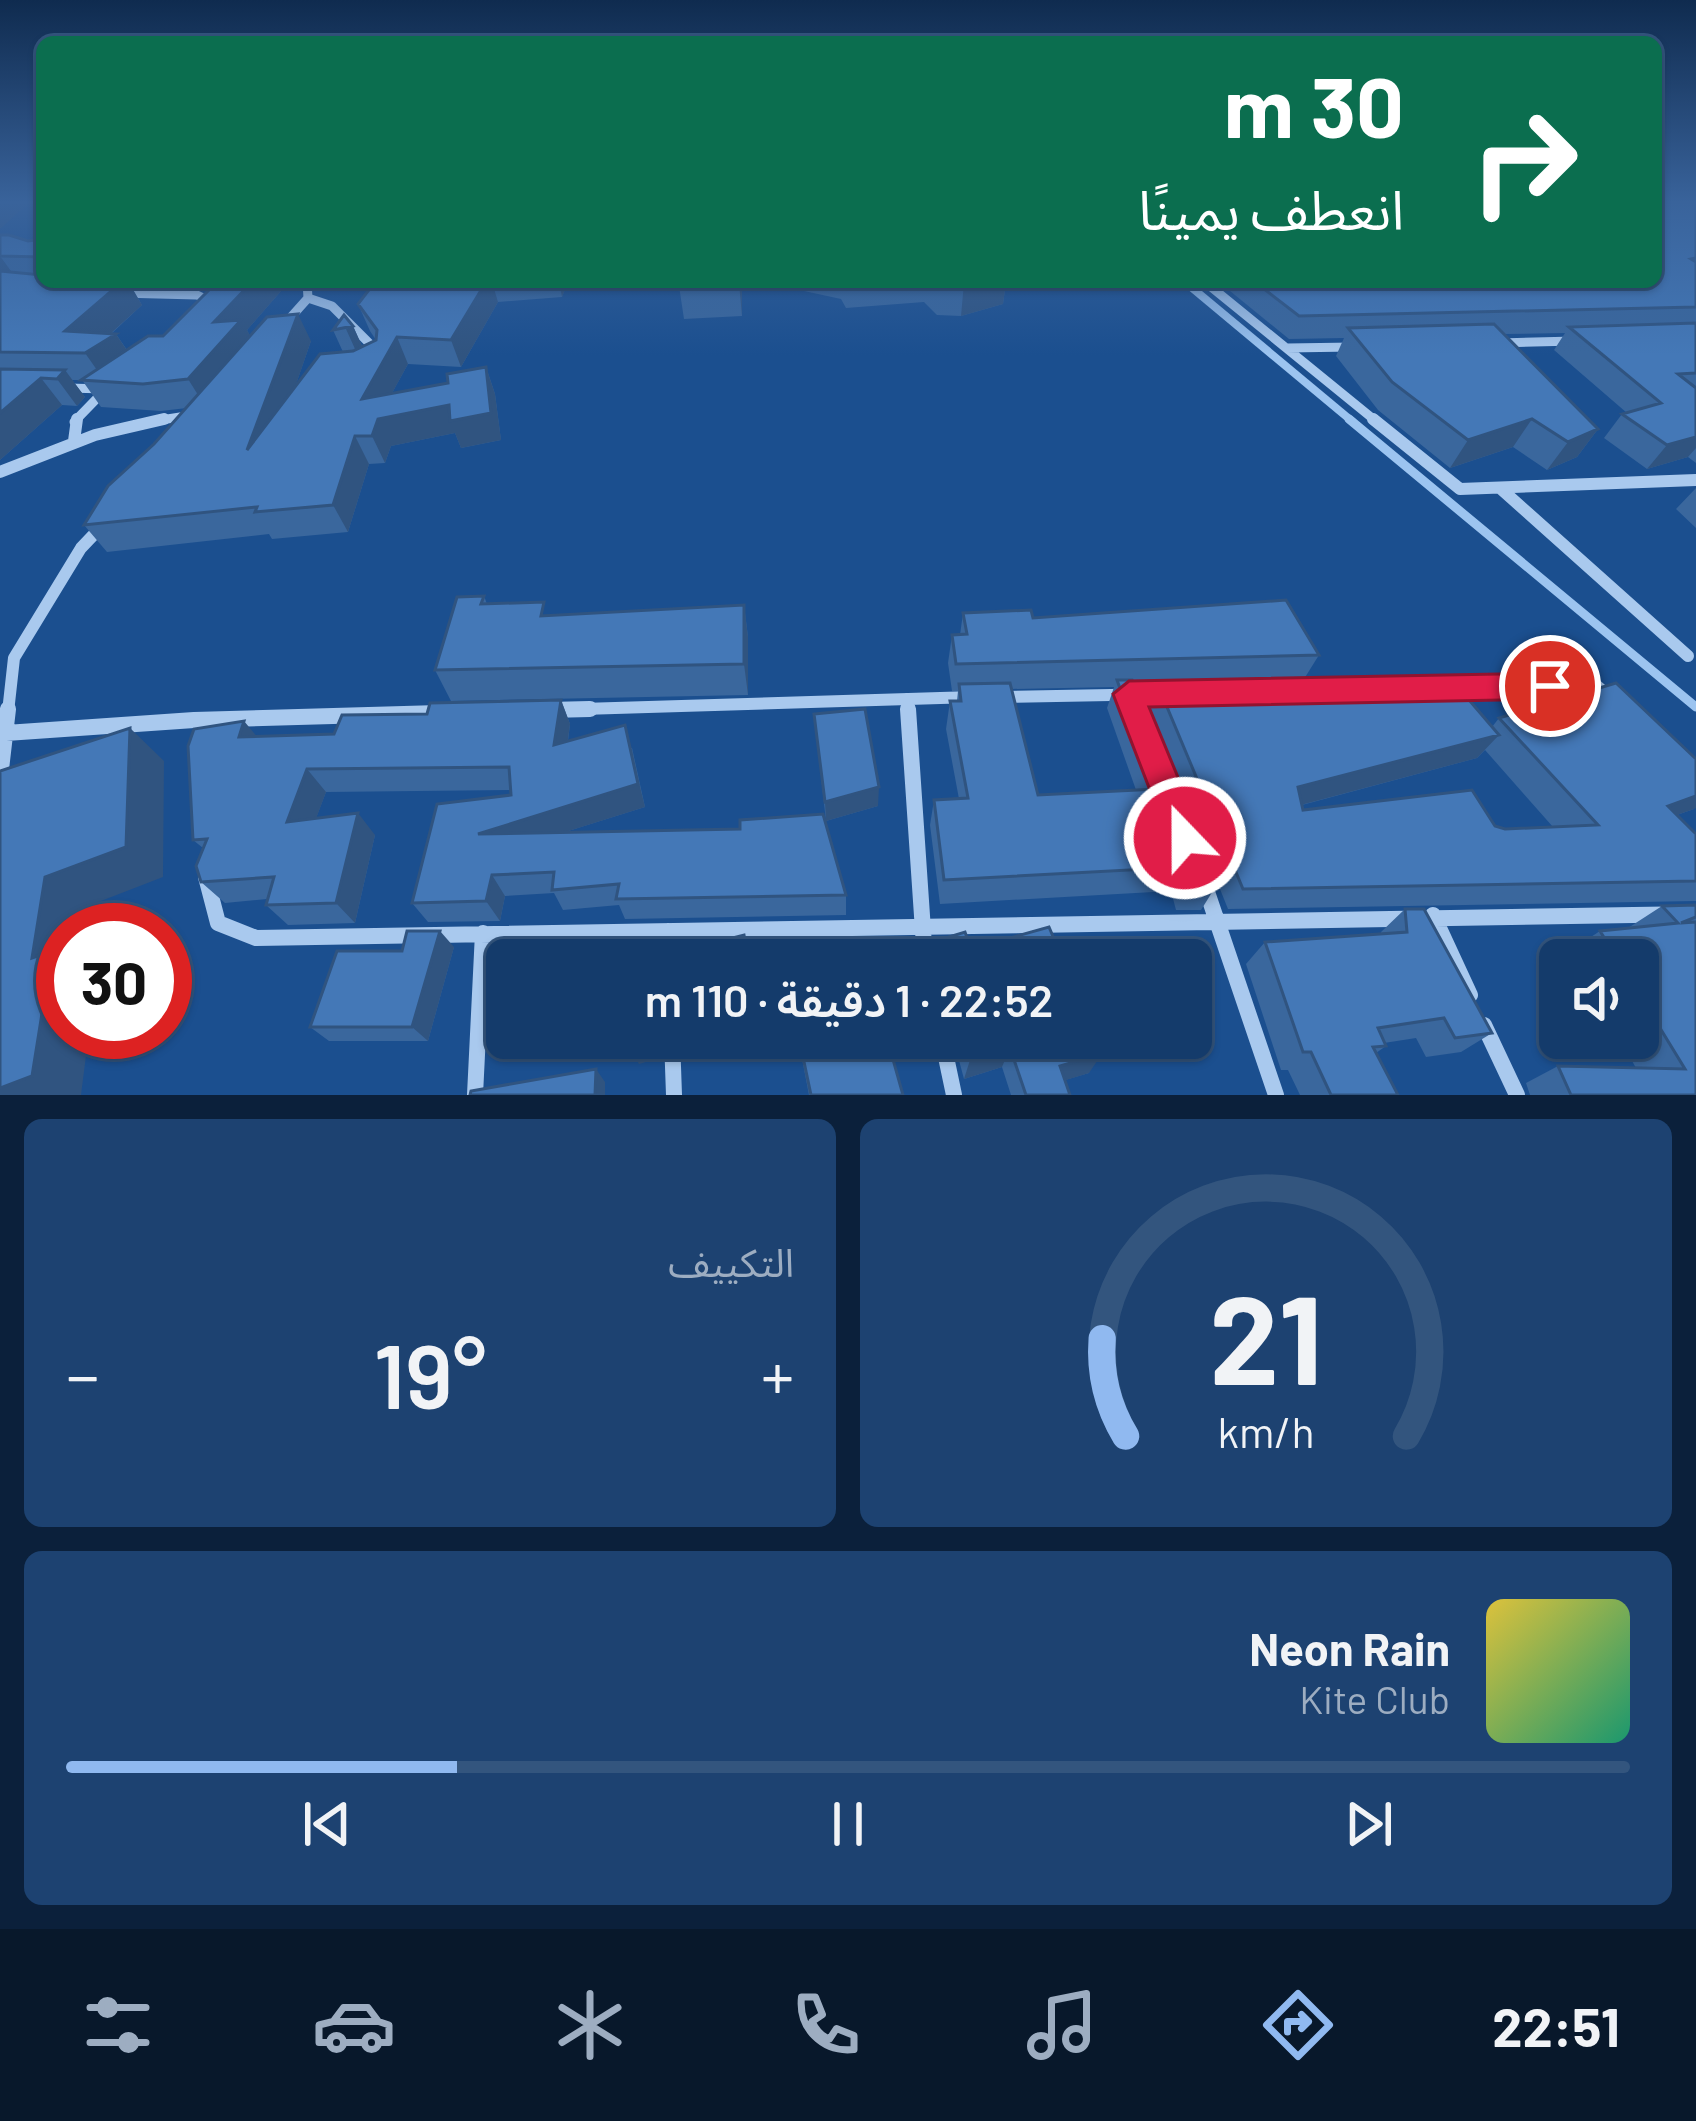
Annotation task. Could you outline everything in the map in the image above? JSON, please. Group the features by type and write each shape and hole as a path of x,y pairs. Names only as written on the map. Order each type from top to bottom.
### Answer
{"street":[{"path":"274,337 308,298 307,288"},
{"path":"1212,288 1460,489 1696,480"},
{"path":"110,292 214,299 201,313"},
{"path":"308,298 332,306 376,348 380,361"},
{"path":"1491,343 1582,340"},
{"path":"1287,348 1378,346"},
{"path":"74,442 73,422 106,388 124,378"},
{"path":"42,387 106,388"},
{"path":"4,467 152,419 210,414 198,426"},
{"path":"1499,488 1688,656"},
{"path":"0,778 14,658 81,548 112,515"},
{"path":"1316,691 1596,685 1629,715"},
{"path":"526,710 1175,693"},
{"path":"1129,694 1136,715"},
{"path":"907,699 921,939"},
{"path":"6,734 194,720 455,712"},
{"path":"194,720 196,744"},
{"path":"1194,859 1220,921 1276,1095"},
{"path":"205,862 218,923 256,938 1696,914"},
{"path":"1432,915 1517,1095"},
{"path":"668,932 668,939"},
{"path":"475,1095 483,933"},
{"path":"673,1059 674,1095"},
{"path":"946,1059 954,1095"}],"building":[{"path":"0,252 36,252 36,257 0,256"},
{"path":"1662,252 1696,252 1691,259 1696,262 1696,307 1299,316 1263,288 1662,288"},
{"path":"0,271 36,274 36,288 115,288 65,331 116,334 85,353 0,352"},
{"path":"211,288 246,288 214,322 241,320 188,379 143,384 81,380 148,336 163,336"},
{"path":"370,288 482,288 451,340 397,337 362,399 448,383 447,374 486,367 491,413 450,421 449,405 378,419 372,436 355,436 333,505 255,512 257,507 84,525 108,486 154,444 267,317 298,314 247,450 320,354 353,351 376,340 377,330 358,304"},
{"path":"344,315 353,326 333,330"},
{"path":"1696,323 1696,373 1678,374 1696,388 1696,437 1667,445 1622,414 1661,403 1569,327"},
{"path":"1494,324 1598,429 1568,442 1532,419 1468,440 1392,382 1348,328"},
{"path":"0,369 65,370 57,379 41,378 0,413"},
{"path":"484,596 481,604 544,602 541,616 744,605 744,664 435,670 457,597"},
{"path":"1286,600 1319,655 956,664 952,635 967,634 963,613 1031,610 1033,618"},
{"path":"1330,678 1344,702 1452,680 1499,735 1298,787 1303,810 1472,790 1495,826 1505,829 1598,825 1499,718 1616,683 1696,759 1696,796 1668,806 1696,834 1696,881 1243,889 1157,683"},
{"path":"1117,680 1132,680 1216,886 1190,887 1185,867 944,880 934,800 968,798 950,701 961,701 959,684 1010,683 1038,795 1156,789"},
{"path":"561,700 554,745 625,725 638,784 478,834 740,829 740,820 823,814 846,895 616,899 619,884 552,890 554,872 492,875 486,901 412,903 437,804 511,795 509,767 307,769 287,822 358,813 336,903 266,905 274,877 201,882 196,866 207,839 193,840 188,746 194,729 244,721 239,737 334,734 342,715 427,714 430,703"},
{"path":"865,709 879,787 825,802 814,714"},
{"path":"130,728 126,847 45,877 41,903 36,903 32,958 36,957 32,1076 0,1088 0,771"},
{"path":"1696,905 1696,917 1681,923 1696,922 1696,1095 1571,1095 1558,1066 1685,1069 1659,1026 1659,939 1605,939 1600,931 1678,923 1662,906"},
{"path":"1405,909 1424,909 1492,1033 1455,1038 1444,1018 1378,1028 1386,1046 1373,1047 1398,1095 1331,1095 1311,1052 1303,1052 1265,942 1407,932"},
{"path":"1049,927 1054,939 1006,939"},
{"path":"407,931 440,931 412,1027 310,1027 337,951 402,951"},
{"path":"803,1059 893,1059 903,1095 811,1095"},
{"path":"1014,1059 1084,1059 1060,1066 1070,1095 1026,1095"},
{"path":"596,1069 595,1095 470,1095 471,1091"}],"waterway":[{"path":"1192,288 1353,422"},
{"path":"1349,419 1696,707"}],"route":[{"path":"1185,838 1129,694 1550,686"}]}
